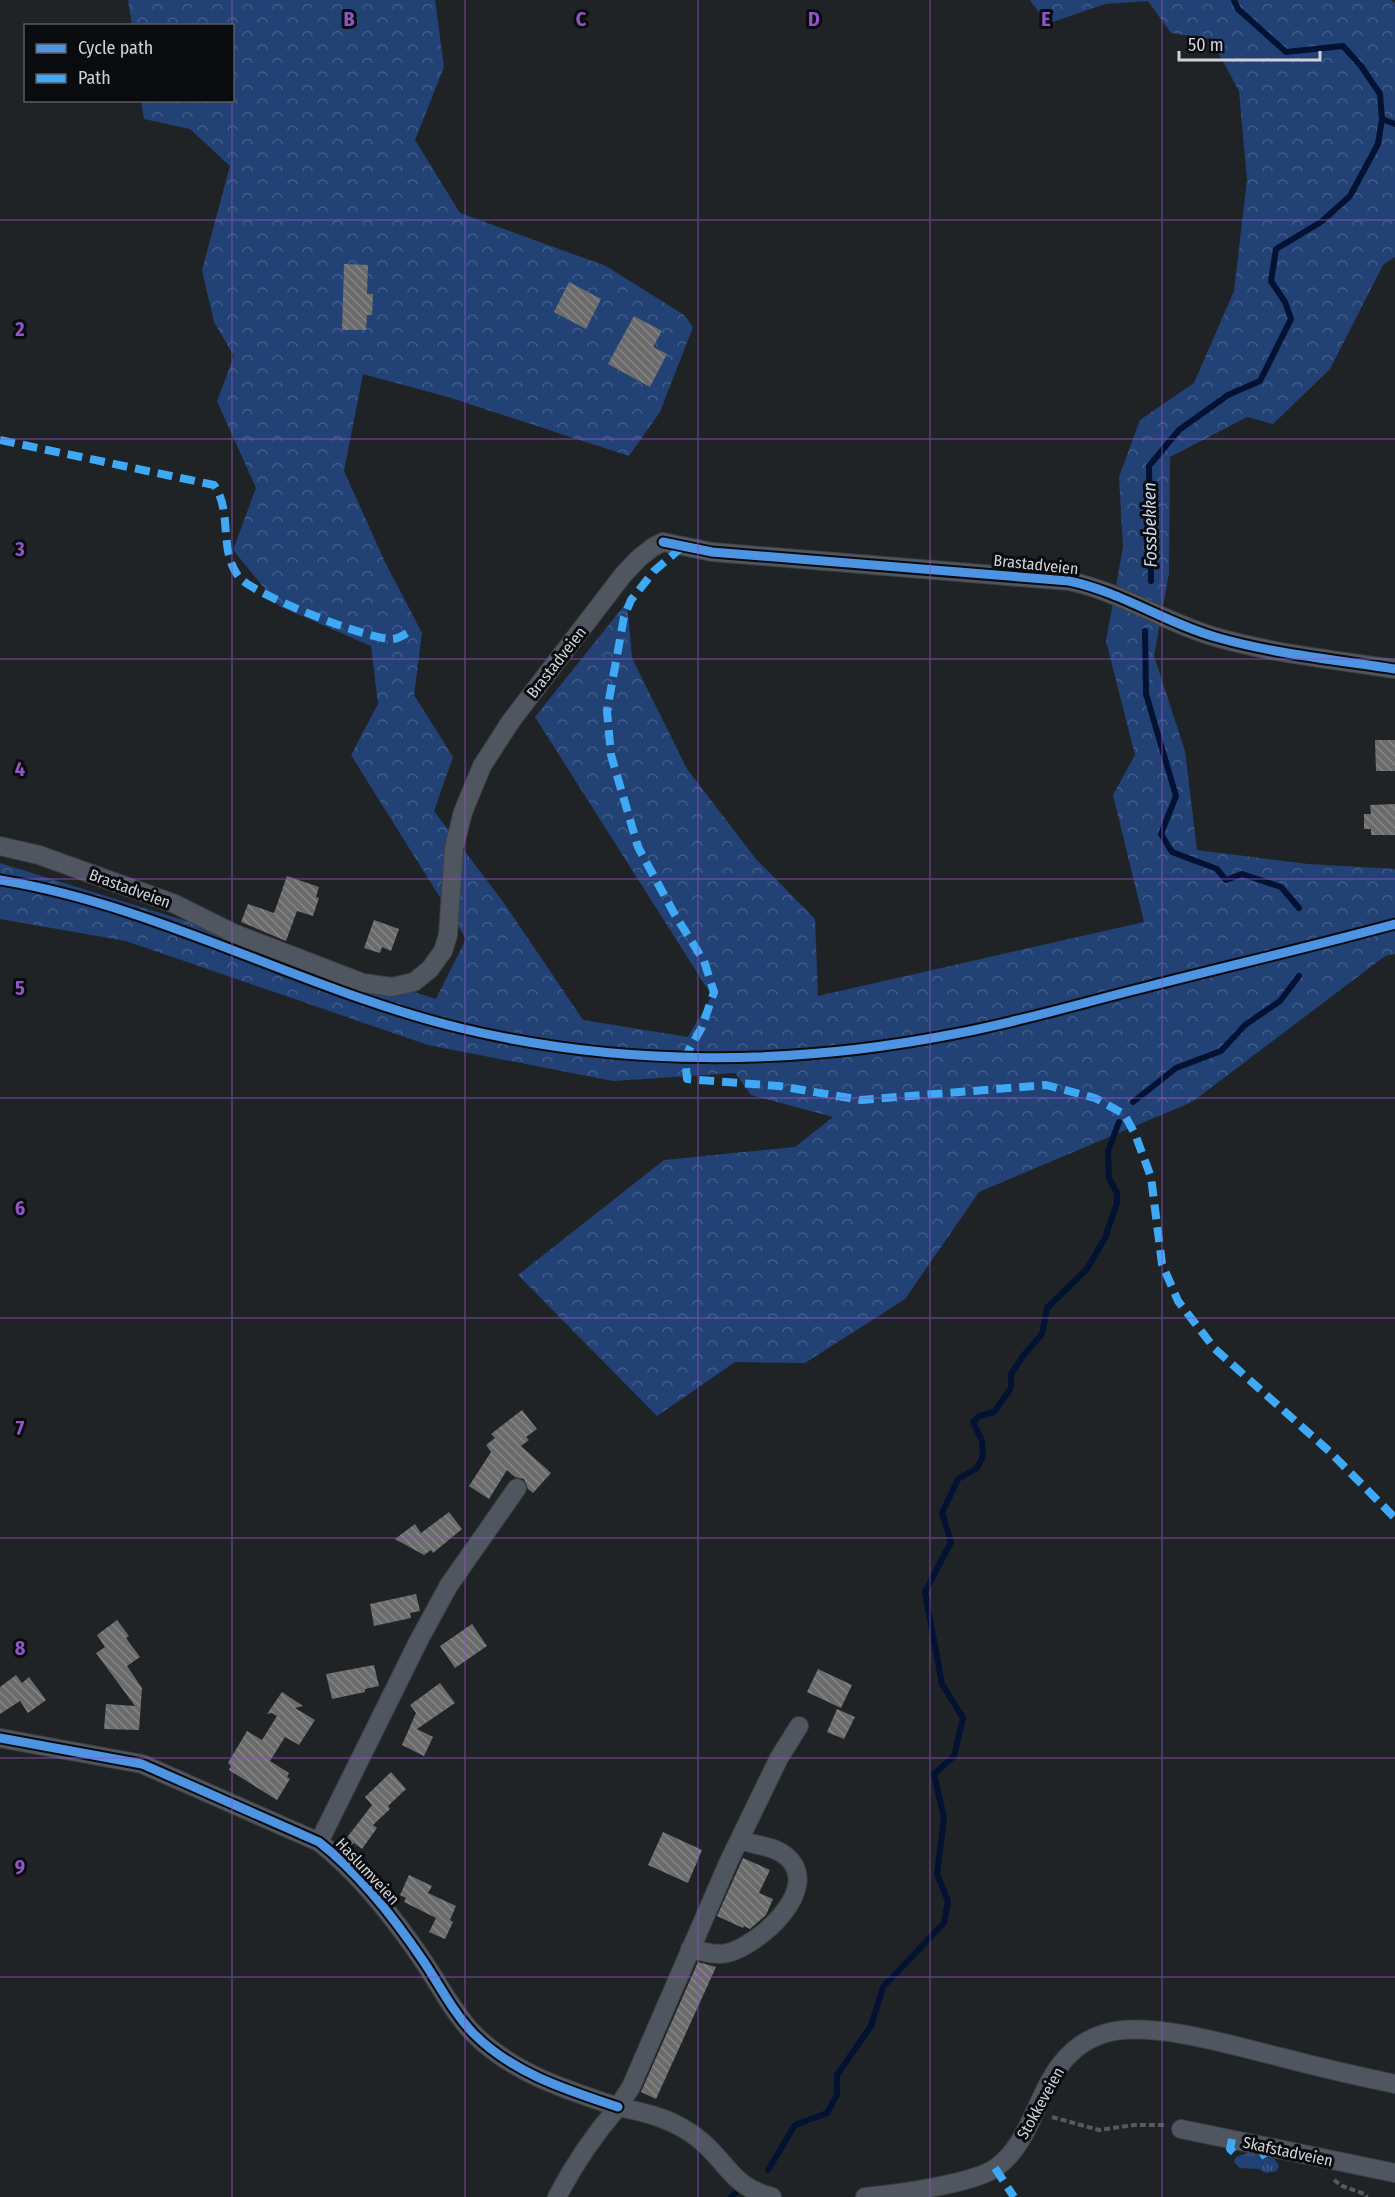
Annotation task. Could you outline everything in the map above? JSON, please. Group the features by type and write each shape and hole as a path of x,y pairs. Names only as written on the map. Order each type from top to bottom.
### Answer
{"street":[{"name":"Brastadveien","path":"0,846 39,855 176,904 233,933 363,983 392,987 414,982 430,969 443,951 448,935 454,848 463,812 482,766 511,721 623,575 652,547 663,542 712,552 1069,580 1101,588 1178,624 1218,638 1344,663 1395,669"},
{"name":"Haslumveien","path":"319,1842 419,1640 449,1585 518,1488"},
{"path":"557,2197 590,2142 631,2087 729,1861 779,1758 799,1726"},
{"name":"Haslumveien","path":"0,1738 142,1764 319,1842 333,1852 369,1891 414,1948 454,2012 474,2034 498,2054 525,2071 618,2107"},
{"path":"690,1949 720,1954 740,1948 765,1932 788,1907 798,1876 786,1855 778,1850 740,1840"},
{"name":"Stokkeveien","path":"865,2197 958,2182 995,2168 1013,2150 1052,2077 1073,2051 1090,2039 1107,2033 1127,2030 1172,2034 1395,2084"},
{"path":"618,2107 656,2116 677,2124 700,2140 747,2194 772,2197"},
{"name":"Skafstadveien","path":"1181,2129 1395,2173"}],"path":[{"path":"1034,2111 1099,2130 1134,2125 1179,2125 1181,2129"}],"green space":[{"path":"128,0 435,0 444,67 415,140 460,213 606,266 684,315 693,327 660,412 629,456 448,397 363,374 344,471 385,562 422,633 414,695 453,757 434,811 504,903 583,1020 688,1037 712,996 535,717 627,602 632,658 687,769 756,859 815,919 818,996 1144,922 1113,795 1135,755 1106,641 1123,547 1119,477 1140,420 1194,383 1234,291 1247,180 1239,91 1211,39 1171,33 1148,1 1105,4 1047,24 1030,0 1391,0 1395,3 1395,257 1383,265 1330,369 1273,424 1247,417 1170,457 1169,573 1154,656 1185,751 1197,850 1308,864 1395,869 1395,954 1385,956 1192,1102 979,1192 905,1299 805,1363 735,1362 657,1416 518,1275 664,1160 795,1147 833,1117 751,1095 735,1073 613,1081 428,1045 126,941 0,919 0,863 436,999 466,939 351,755 378,704 371,646 279,606 233,550 256,488 217,401 234,356 214,322 202,270 230,166 190,129 144,119 141,102 234,102 234,24 132,24"},
{"path":"1250,2148 1270,2152 1279,2166 1276,2171 1266,2173 1259,2169 1240,2168 1234,2162 1236,2157 1248,2153"}],"building":[{"path":"344,264 368,265 367,294 373,294 372,315 367,315 366,330 342,330"},
{"path":"569,282 601,299 586,329 554,312"},
{"path":"634,316 662,331 653,347 667,354 650,387 608,364"},
{"path":"1375,740 1395,740 1395,771 1376,771"},
{"path":"1395,804 1395,835 1371,835 1371,829 1364,829 1364,814 1371,814 1370,805"},
{"path":"287,876 319,887 316,897 319,898 313,916 297,911 286,941 241,922 248,904 274,913"},
{"path":"374,920 399,929 391,951 382,947 380,953 364,948"},
{"path":"522,1410 537,1429 526,1437 529,1440 521,1446 551,1473 533,1493 528,1489 524,1479 515,1477 507,1470 489,1499 469,1486 491,1452 486,1445 495,1438 491,1434"},
{"path":"449,1512 462,1529 433,1553 431,1550 424,1555 395,1539 415,1524 421,1533"},
{"path":"416,1594 420,1611 410,1613 411,1618 374,1626 370,1604"},
{"path":"117,1620 129,1636 126,1638 140,1657 127,1666 142,1688 139,1730 104,1729 106,1704 135,1706 96,1653 105,1647 97,1635"},
{"path":"472,1624 487,1646 455,1668 440,1646"},
{"path":"374,1665 379,1686 365,1689 365,1692 332,1699 326,1674"},
{"path":"818,1669 852,1685 841,1708 807,1692"},
{"path":"16,1675 22,1683 29,1677 46,1700 28,1713 20,1701 0,1714 0,1687"},
{"path":"440,1683 455,1703 417,1729 433,1737 424,1756 402,1745 416,1713 410,1705"},
{"path":"282,1692 303,1706 295,1708 315,1720 299,1745 285,1737 270,1761 289,1773 287,1777 290,1779 277,1800 229,1770 231,1766 228,1763 247,1731 262,1740 277,1716 272,1713 267,1714"},
{"path":"837,1709 855,1717 844,1739 827,1732"},
{"path":"391,1772 406,1789 373,1825 377,1828 362,1849 354,1843 351,1845 345,1840 372,1805 365,1797"},
{"path":"663,1832 702,1850 688,1883 648,1865"},
{"path":"743,1858 770,1870 759,1893 773,1899 766,1915 750,1929 717,1916"},
{"path":"409,1875 432,1886 428,1893 456,1906 450,1920 453,1922 445,1939 429,1932 436,1918 404,1902 406,1898 400,1895"},
{"path":"698,1962 716,1967 656,2099 641,2092"}],"waterway":[{"name":"Fossbekken","path":"1151,581 1149,466 1179,430 1228,395 1260,381 1291,319 1285,302 1271,281 1276,249 1321,222 1350,196 1378,144 1382,119 1380,94 1361,66 1343,46 1286,52 1238,9 1234,0"},
{"path":"1382,119 1395,124"},
{"name":"Fossbekken","path":"1145,631 1146,694 1176,796 1161,834 1172,852 1217,869 1226,880 1242,874 1281,887 1299,908"},
{"name":"Fossbekken","path":"1133,1102 1176,1068 1221,1051 1245,1025 1280,1001 1299,976"},
{"name":"Fossbekken","path":"768,2170 795,2125 827,2113 837,2095 837,2075 871,2026 883,1987 944,1923 948,1901 937,1874 944,1818 934,1774 954,1756 963,1718 942,1684 925,1592 951,1542 942,1513 958,1479 977,1468 983,1456 982,1441 973,1422 979,1416 994,1412 1011,1388 1011,1374 1042,1334 1047,1308 1087,1269 1105,1238 1117,1203 1117,1193 1109,1178 1108,1151 1119,1122"},
{"name":"Fossbekken","path":"731,2197 736,2193"}],"marked path":[{"path":"0,440 214,485 223,507 227,543 233,567 248,585 312,615 360,632 392,639 413,630"},
{"path":"682,547 654,571 631,600 624,617 607,711 611,755 638,847 675,915 704,961 714,992 702,1027 685,1057 687,1079 779,1086 861,1100 1046,1085 1095,1098 1124,1114 1135,1134 1151,1177 1162,1264 1178,1301 1215,1349 1330,1452 1395,1518"},
{"path":"1232,2139 1230,2149 1238,2156"},
{"path":"1260,2156 1268,2151 1269,2147"},
{"path":"995,2168 1014,2197"}],"cycle path":[{"path":"663,542 712,552 1069,581 1126,600 1200,632 1241,644 1395,669"},
{"path":"0,880 59,892 117,909 174,928 344,993 460,1028 521,1041 582,1050 706,1058 831,1052 893,1045 954,1034 1028,1018 1395,924"},
{"path":"0,1738 142,1764 319,1842 349,1868 376,1898 413,1946 459,2016 488,2047 541,2079 618,2107"}]}
